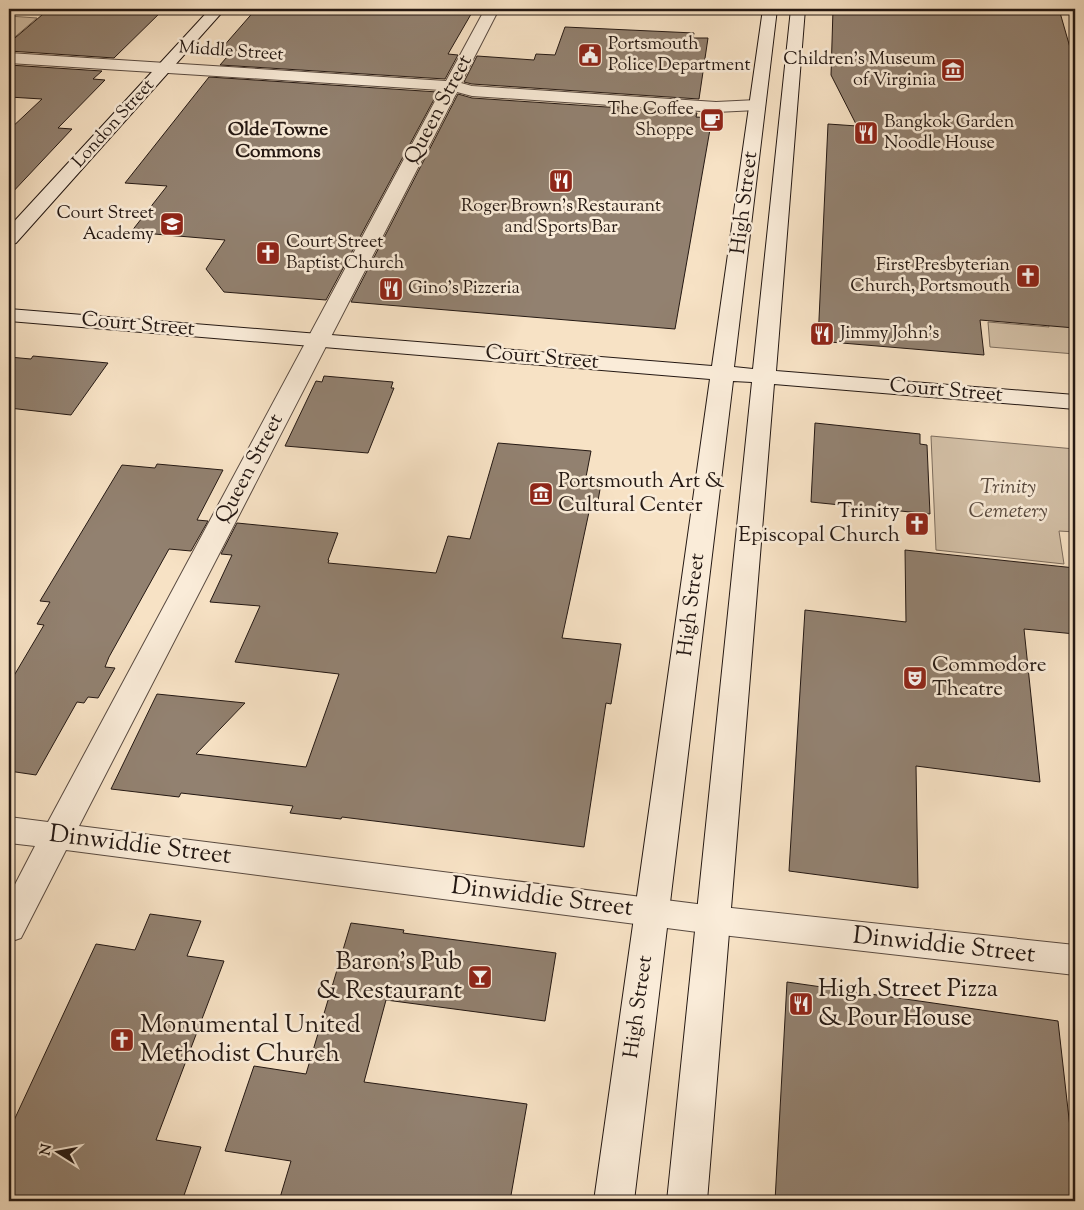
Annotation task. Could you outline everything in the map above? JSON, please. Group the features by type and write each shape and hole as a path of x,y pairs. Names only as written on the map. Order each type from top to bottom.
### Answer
{"street":[{"name":"London Street","path":"9,239 218,9"},
{"name":"Queen Street","path":"9,928 492,9"},
{"name":"High Street","path":"614,1201 770,9"},
{"name":"High Street","path":"687,1201 798,9"},
{"name":"Middle Street","path":"9,58 451,86 472,91 716,107 758,105 789,107"},
{"name":"Court Street","path":"9,315 1075,402"},
{"name":"Dinwiddie Street","path":"9,830 713,920 1075,960"}],"green space":[{"path":"9,16 37,18 9,42"},
{"path":"1046,308 1071,310 1075,329 1075,354 990,347 988,322 1049,327"},
{"name":"Trinity Cemetery","path":"931,436 1075,449 1075,532 1059,531 1064,564 936,550"}],"building":[{"path":"49,9 164,9 114,58 9,51 9,43"},
{"path":"256,9 474,9 448,54 458,55 445,79 220,65 227,57 215,56"},
{"path":"833,9 1059,9 1075,65 1075,328 980,320 984,355 818,341 828,124 857,126 831,75"},
{"path":"565,27 694,33 693,38 708,38 699,99 464,82 477,56 534,60 536,54 555,55"},
{"path":"9,65 102,71 93,79 105,80 58,128 72,129 9,196 9,130 42,99 9,97"},
{"path":"209,77 438,92 326,300 224,292 206,269 225,240 131,232 167,186 125,183"},
{"path":"458,94 472,98 697,113 696,117 712,118 675,329 351,302"},
{"path":"33,356 108,363 71,415 9,408 9,357 31,359"},
{"path":"324,376 393,382 391,388 394,388 368,453 285,446 316,381 322,382"},
{"path":"815,423 920,434 920,444 927,445 930,514 811,502"},
{"path":"498,443 591,451 586,477 602,478 596,512 589,512 562,638 621,644 611,704 606,703 584,847 342,817 341,819 290,813 293,806 181,793 179,797 111,789 157,694 245,703 196,754 306,767 339,674 235,662 260,606 210,602 232,555 221,554 237,523 338,533 328,563 436,573 448,536 470,539"},
{"path":"157,464 223,470 197,520 208,521 191,551 169,549 109,657 105,667 115,668 98,698 88,697 84,703 77,702 36,775 9,771 9,684 44,625 37,624 50,602 40,601 122,465 155,468"},
{"path":"905,550 1075,568 1075,634 1024,629 1040,782 916,766 918,888 789,871 805,610 906,622"},
{"name":"Monumental United Methodist Church","path":"150,914 201,921 187,956 224,961 156,1140 201,1147 182,1201 9,1201 9,1131 96,944 135,950"},
{"path":"351,923 404,930 403,933 556,953 545,1021 386,1000 364,1082 527,1104 510,1201 279,1201 291,1161 225,1151 254,1066 306,1074"},
{"path":"787,982 1058,1021 1075,1172 1075,1201 775,1201"}],"place":[{"name":"Portsmouth Police Department","path":"590,55"},
{"name":"Children's Museum of Virginia","path":"953,70"},
{"name":"The Coffee Shoppe","path":"712,120"},
{"name":"Bangkok Garden Noodle House","path":"866,133"},
{"name":"Roger Brown's Restaurant and Sports Bar","path":"561,181"},
{"name":"Court Street Academy","path":"172,224"},
{"name":"Court Street Baptist Church","path":"268,253"},
{"name":"First Presbyterian Church, Portsmouth","path":"1028,276"},
{"name":"Gino's Pizzeria","path":"391,289"},
{"name":"Jimmy John's","path":"822,334"},
{"name":"Portsmouth Art & Cultural Center","path":"541,494"},
{"name":"Trinity Episcopal Church","path":"917,524"},
{"name":"Commodore Theatre","path":"915,678"},
{"name":"Baron’s Pub & Restaurant","path":"480,977"},
{"name":"High Street Pizza & Pour House","path":"801,1004"},
{"name":"Monumental United Methodist Church","path":"122,1040"}],"district":[{"name":"Olde Towne Commons","path":"278,141"}]}
